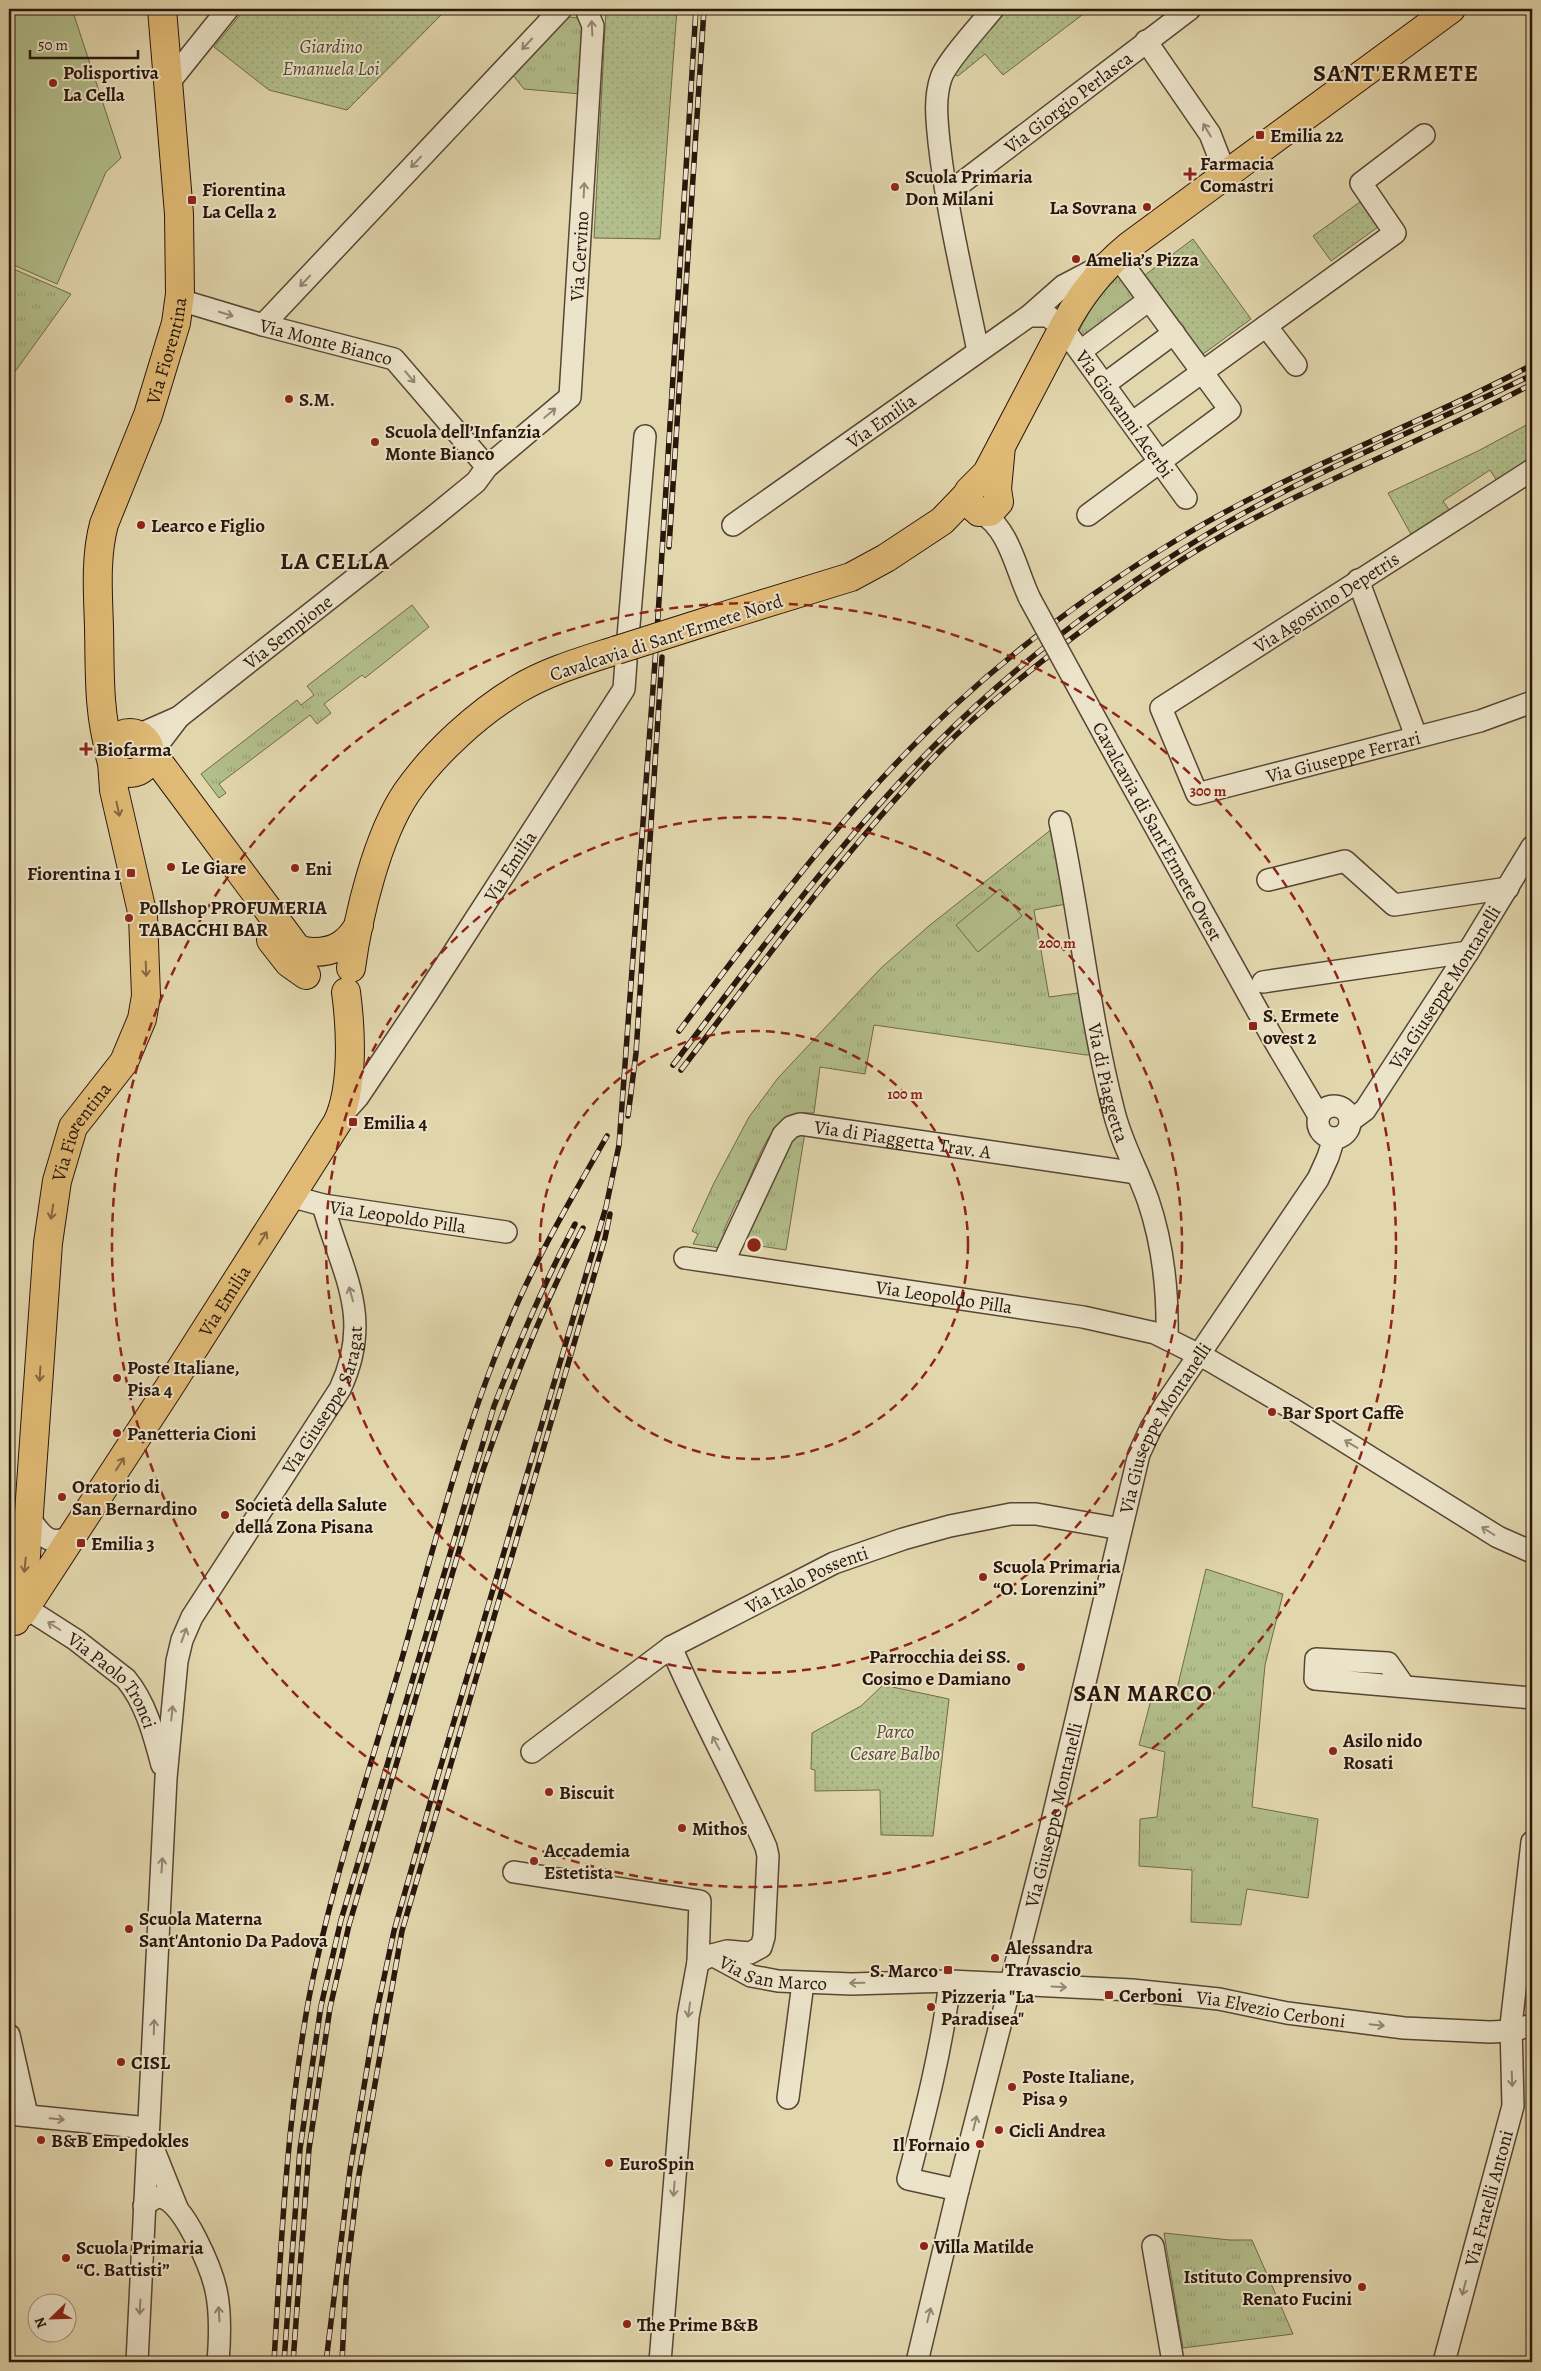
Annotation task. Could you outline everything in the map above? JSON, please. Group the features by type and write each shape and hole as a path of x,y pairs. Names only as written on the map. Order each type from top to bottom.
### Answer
{"main road":[{"name":"Via Fiorentina","path":"17,1621 25,1570 48,1243 59,1172 72,1127 83,1111 120,1068 128,1054 142,1018 146,996 143,916 114,790 111,756 102,715 98,561 101,535 148,415 173,333 180,300 180,214 167,86 162,9"},
{"name":"Via Emilia","path":"983,499 1001,446 1063,328 1067,296 1113,259 1451,9"},
{"name":"Cavalcavia di Sant'Ermete Nord","path":"348,980 359,925 374,870 398,809 407,793 433,762 483,714 518,689 561,669 850,577 886,558 942,521 983,499"},
{"path":"101,683 143,753 156,782 289,963 306,975"},
{"path":"111,756 115,740 125,734 143,753 160,764 296,947 302,951 327,952 342,956 348,980 332,998 323,998 312,991 306,975 307,967 312,959 327,952"},
{"name":"Cavalcavia di Sant'Ermete Nord","path":"327,952 345,943 359,925"},
{"name":"Via Emilia","path":"17,1621 340,1116 347,1077 349,1051 348,980"}],"street":[{"path":"167,86 228,9"},
{"path":"263,325 561,9"},
{"name":"Via Cervino","path":"487,468 570,396 593,26 586,9"},
{"path":"978,351 947,194 937,116 938,86 943,72 993,9"},
{"name":"Via Giorgio Perlasca","path":"947,194 1190,9"},
{"path":"1146,42 1210,134 1226,175"},
{"path":"1133,422 1395,233 1361,183 1424,134"},
{"path":"1088,515 1230,410 1149,300 1113,259"},
{"name":"Via Emilia","path":"733,525 1029,316 1067,296"},
{"name":"Via Monte Bianco","path":"180,300 263,325 394,358 487,468"},
{"path":"1081,351 1149,300"},
{"path":"1029,316 1048,316 1063,328"},
{"path":"1266,326 1296,365"},
{"name":"Via Giovanni Acerbi","path":"1063,328 1133,422 1186,498"},
{"path":"1105,384 1174,333"},
{"name":"Via Emilia","path":"340,1116 358,1097 624,689 624,649 645,436"},
{"name":"Via Sempione","path":"143,753 179,717 432,518 476,482 487,468"},
{"name":"Via Agostino Depetris","path":"1180,753 1161,708 1532,470"},
{"name":"Cavalcavia di Sant'Ermete Ovest","path":"983,499 1006,540 1030,599 1272,1035 1319,1116"},
{"path":"1358,580 1416,736"},
{"name":"Via Giuseppe Ferrari","path":"1180,753 1197,794 1480,721 1532,702"},
{"name":"Via di Piaggetta","path":"1060,822 1103,1066 1115,1119 1152,1216 1160,1251 1167,1299 1167,1338"},
{"name":"Via Giuseppe Montanelli","path":"1350,1121 1365,1110 1468,952 1532,847"},
{"path":"1268,880 1345,861 1394,905 1508,888"},
{"path":"1263,982 1468,952"},
{"path":"349,1051 358,1066 368,1068 379,1064"},
{"path":"1338,1107 1346,1112 1350,1121 1344,1134 1334,1138 1324,1135 1321,1131 1319,1116 1328,1108 1338,1107"},
{"name":"Via di Piaggetta Trav. A","path":"723,1263 783,1135 791,1127 800,1124 1137,1173"},
{"name":"Via Giuseppe Montanelli","path":"917,2362 958,2190 1050,1830 1136,1464 1144,1441 1198,1354 1318,1178 1332,1149 1334,1138"},
{"name":"Via Leopoldo Pilla","path":"290,1196 323,1205 506,1232"},
{"name":"Via Giuseppe Saragat","path":"137,2362 166,1778 177,1661 185,1630 213,1582 335,1396 352,1361 356,1342 354,1306 323,1205"},
{"name":"Via Leopoldo Pilla","path":"685,1258 1082,1317 1146,1330 1167,1338 1198,1354 1354,1446 1498,1537 1532,1552"},
{"name":"Via Italo Possenti","path":"532,1752 671,1647 834,1563 903,1539 950,1526 1022,1514 1121,1529"},
{"path":"29,1517 39,1532 48,1539 63,1540 74,1534"},
{"name":"Via Paolo Tronci","path":"17,1621 103,1659 132,1686 151,1726 166,1778"},
{"path":"660,2362 688,2016 705,1959 727,1951 750,1953 760,1948 764,1940 766,1847 739,1786 671,1647"},
{"path":"1404,1686 1532,1698"},
{"name":"Via Fratelli Antoni","path":"1444,2362 1512,2106 1511,2031 1532,1842"},
{"name":"Via San Marco","path":"514,1872 700,1901 705,1959 751,1976 803,1983 950,1981 1011,1984"},
{"path":"950,1981 938,2059 908,2180 958,2190"},
{"path":"788,2098 803,1983"},
{"name":"Via Elvezio Cerboni","path":"1011,1984 1132,1990 1202,1997 1316,2018 1404,2028 1490,2032 1511,2031 1532,2025"},
{"path":"9,2035 18,2115 148,2132 177,2208 204,2254 216,2288 220,2324 218,2362"},
{"path":"144,2206 158,2197 164,2198 177,2208"},
{"path":"1153,2246 1173,2362"}],"green space":[{"name":"Polisportiva La Cella","path":"9,9 72,9 121,158 106,172 57,284 9,263"},
{"name":"Giardino Emanuela Loi","path":"245,9 447,9 347,110 269,90 214,47"},
{"path":"606,9 677,9 660,239 594,238"},
{"path":"1004,9 1090,9 1003,75 985,54 958,76 954,75"},
{"path":"570,17 577,18 585,29 581,94 524,89 512,74 564,20"},
{"path":"1364,199 1382,224 1331,261 1313,236"},
{"path":"1193,239 1251,319 1199,357 1141,278"},
{"path":"9,267 71,294 9,380"},
{"path":"1122,272 1141,297 1086,341 1079,331 1083,323 1098,300"},
{"path":"1532,422 1532,458 1497,481 1490,470 1443,501 1450,511 1412,536 1388,493 1478,451"},
{"path":"412,605 429,627 365,678 362,675 324,704 331,713 317,724 310,715 219,784 226,793 219,798 201,774 297,700 301,705 314,695 307,686"},
{"path":"1057,825 1072,903 1034,910 1049,997 1085,992 1095,1054 1086,1055 874,1025 865,1074 820,1067 814,1113 791,1115 772,1132 740,1201 737,1201 724,1230 728,1233 720,1248 693,1244 698,1234 692,1231 714,1183 749,1117 778,1078 881,968 930,925"},
{"path":"1000,889 1022,916 978,952 956,925"},
{"path":"805,1132 786,1250 741,1243 790,1138"},
{"path":"1206,1569 1283,1594 1265,1665 1252,1807 1318,1819 1308,1898 1247,1889 1241,1925 1191,1922 1192,1870 1139,1866 1140,1819 1157,1817 1165,1752 1139,1745 1151,1700 1174,1701"},
{"name":"Parco Cesare Balbo","path":"883,1685 949,1699 933,1836 881,1835 880,1790 815,1791 815,1770 811,1769 812,1733 861,1706"},
{"path":"1164,2233 1230,2240 1252,2240 1293,2334 1183,2348"}],"railway":[{"path":"326,2362 350,2170 376,2015 394,1931 434,1789 606,1207 619,1145 656,648 696,9"},
{"path":"669,547 704,9"},
{"path":"679,1031 776,904 844,821 879,782 954,706 1034,638 1121,575 1222,514 1310,469 1444,408 1532,365"},
{"path":"673,1065 766,942 830,862 898,784 964,717 1062,633 1168,559 1243,513 1325,471 1532,375"},
{"path":"681,1070 805,908 903,790 956,735 1034,667 1138,589 1211,542 1290,500 1532,384"},
{"path":"628,1116 636,1053 662,657"},
{"path":"274,2362 279,2272 295,2092 308,2003 338,1874 461,1453 475,1412 506,1330 528,1280 566,1207 607,1136"},
{"path":"342,2362 346,2280 358,2180 402,1931 605,1238 610,1214"},
{"path":"284,2362 300,2149 321,2006 341,1920 494,1406 532,1314 575,1224"},
{"path":"293,2362 309,2149 330,2008 349,1925 481,1476 527,1350 553,1289 583,1228"}],"place":[{"name":"Polisportiva La Cella","path":"53,83"},
{"name":"Emilia 22","path":"1260,135"},
{"name":"Farmacia Comastri","path":"1190,174"},
{"name":"Scuola Primaria Don Milani","path":"895,187"},
{"name":"Fiorentina La Cella 2","path":"192,200"},
{"name":"La Sovrana","path":"1147,207"},
{"name":"Amelia’s Pizza","path":"1076,259"},
{"name":"S.M.","path":"289,399"},
{"name":"Scuola dell’Infanzia Monte Bianco","path":"375,442"},
{"name":"Learco e Figlio","path":"141,525"},
{"name":"Biofarma","path":"86,749"},
{"name":"Le Giare","path":"171,867"},
{"name":"Eni","path":"295,868"},
{"name":"Fiorentina 1","path":"131,873"},
{"name":"Pollshop PROFUMERIA TABACCHI BAR","path":"129,918"},
{"name":"S. Ermete ovest 2","path":"1253,1026"},
{"name":"Emilia 4","path":"353,1122"},
{"name":"Poste Italiane, Pisa 4","path":"117,1378"},
{"name":"Bar Sport Caffè","path":"1272,1412"},
{"name":"Panetteria Cioni","path":"117,1433"},
{"name":"Oratorio di San Bernardino","path":"62,1497"},
{"name":"Società della Salute della Zona Pisana","path":"225,1515"},
{"name":"Emilia 3","path":"81,1543"},
{"name":"Scuola Primaria “O. Lorenzini”","path":"983,1577"},
{"name":"Parrocchia dei SS. Cosimo e Damiano","path":"1021,1667"},
{"name":"Asilo nido Rosati","path":"1333,1751"},
{"name":"Biscuit","path":"549,1792"},
{"name":"Mithos","path":"682,1828"},
{"name":"Accademia Estetista","path":"534,1861"},
{"name":"Scuola Materna Sant'Antonio Da Padova","path":"129,1929"},
{"name":"Alessandra Travascio","path":"995,1958"},
{"name":"S. Marco","path":"948,1970"},
{"name":"Cerboni","path":"1109,1995"},
{"name":"Pizzeria \"La Paradisea\"","path":"931,2007"},
{"name":"CISL","path":"121,2062"},
{"name":"Poste Italiane, Pisa 9","path":"1012,2087"},
{"name":"Cicli Andrea","path":"999,2130"},
{"name":"B&B Empedokles","path":"41,2140"},
{"name":"Il Fornaio","path":"980,2144"},
{"name":"EuroSpin","path":"609,2163"},
{"name":"Villa Matilde","path":"924,2246"},
{"name":"Scuola Primaria “C. Battisti”","path":"66,2258"},
{"name":"Istituto Comprensivo Renato Fucini","path":"1362,2287"},
{"name":"The Prime B&B","path":"627,2324"}],"district":[{"name":"SANT'ERMETE","path":"1396,73"},
{"name":"LA CELLA","path":"335,561"},
{"name":"SAN MARCO","path":"1143,1693"}]}
